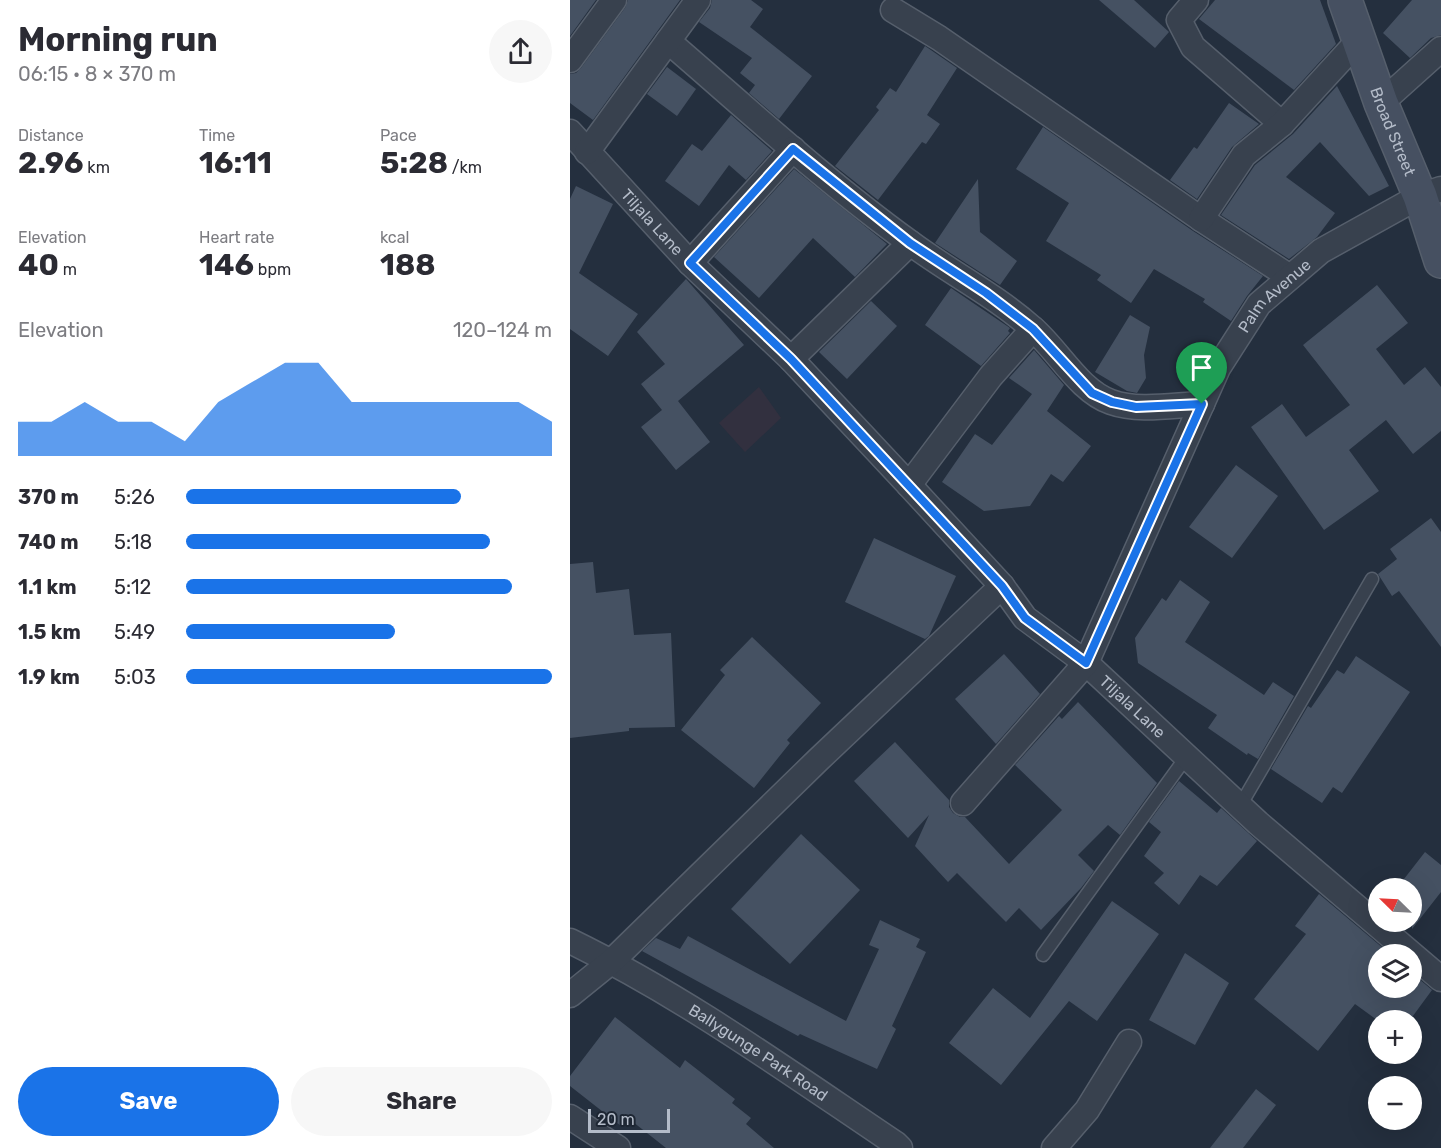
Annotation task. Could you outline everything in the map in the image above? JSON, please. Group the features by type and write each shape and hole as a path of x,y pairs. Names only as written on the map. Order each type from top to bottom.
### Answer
{"street":[{"path":"570,60 614,0"},
{"path":"587,152 698,0"},
{"path":"1196,0 1179,20 1193,47 1282,124"},
{"name":"Broad Street","path":"1345,0 1381,103 1431,193 1441,261"},
{"path":"893,10 939,38 1201,219 1290,277"},
{"path":"1201,219 1244,155 1282,124 1359,40"},
{"path":"668,41 793,149 910,243 986,293 1033,329 1092,393 1112,402 1136,407 1202,404"},
{"path":"1381,103 1441,49"},
{"name":"Tiljala Lane","path":"570,132 690,263 791,359 909,484 1002,586 1025,618 1086,663 1240,806 1441,979"},
{"path":"690,263 793,149"},
{"name":"Palm Avenue","path":"963,803 1086,663 1218,368 1258,304 1321,250 1431,193"},
{"path":"791,359 910,243"},
{"path":"909,484 991,376 1033,329"},
{"path":"570,995 612,961 818,760 1002,586"},
{"path":"570,941 612,961"},
{"name":"Ballygunge Park Road","path":"612,961 718,1026 900,1148"},
{"path":"1054,1148 1087,1110 1129,1042"},
{"path":"570,1117 618,1148"}],"lane":[{"path":"1240,806 1372,579"},
{"path":"1043,955 1187,756"}],"shaded area":[{"path":"759,387 781,418 745,452 719,423"}],"building":[{"path":"570,0 596,0 570,36"},
{"path":"628,0 680,0 593,120 570,103 570,74 576,73 581,68 625,8"},
{"path":"712,0 751,0 763,9 750,27 812,76 779,119 749,93 755,85 740,73 752,58 699,22 710,8"},
{"path":"1099,0 1134,0 1169,32 1155,48"},
{"path":"1215,0 1320,0 1336,44 1294,90 1199,19"},
{"path":"1412,0 1441,0 1441,35 1431,38 1410,58 1383,33"},
{"path":"925,46 957,68 927,115 940,124 926,144 922,142 878,200 835,166 879,110 876,107 890,88 896,92"},
{"path":"667,67 696,89 677,116 647,94"},
{"path":"1337,86 1389,186 1369,196 1320,142 1286,177 1335,213 1317,237 1289,259 1221,215 1255,165 1293,134"},
{"path":"1229,103 1259,124 1232,147 1197,199 1170,180 1194,147 1197,149"},
{"path":"731,115 772,151 746,180 729,165 699,206 665,181 692,144 702,151"},
{"path":"1043,127 1193,231 1263,276 1231,321 1203,302 1205,299 1154,269 1131,303 1097,280 1101,275 1046,241 1069,203 1016,169"},
{"path":"794,169 887,244 855,277 813,238 759,298 714,257"},
{"path":"978,179 980,232 1017,261 1000,285 935,243"},
{"path":"576,186 613,204 579,273 638,314 608,356 570,329 570,199"},
{"path":"686,279 744,345 678,401 710,442 676,470 641,427 662,410 641,384 665,364 637,332"},
{"path":"1377,285 1408,323 1376,349 1404,385 1425,367 1441,387 1441,431 1413,454 1386,420 1349,450 1379,491 1324,530 1251,427 1282,404 1306,437 1350,405 1303,345"},
{"path":"951,288 1010,328 1008,331 1010,333 981,366 925,325"},
{"path":"871,301 897,326 847,379 819,352"},
{"path":"1130,315 1150,327 1144,355 1146,378 1137,393 1127,391 1095,372"},
{"path":"1034,350 1064,385 1047,411 1091,446 1063,482 1051,474 1030,506 984,511 942,482 975,434 992,445 1032,394 1009,378"},
{"path":"1236,465 1278,496 1232,558 1189,527"},
{"path":"1431,518 1441,532 1441,647 1399,591 1392,596 1378,574 1397,559 1390,549"},
{"path":"874,538 956,576 929,636 925,639 845,602"},
{"path":"593,562 596,593 629,589 634,635 671,633 675,727 629,728 629,731 570,738 570,564"},
{"path":"1180,580 1210,602 1185,642 1264,695 1273,682 1294,696 1258,759 1248,753 1247,755 1208,728 1217,715 1138,663 1135,638 1162,598 1166,601"},
{"path":"752,637 821,703 787,740 790,743 754,788 681,730 725,675 720,670"},
{"path":"1004,654 1040,694 996,744 955,699"},
{"path":"1356,656 1410,692 1342,793 1333,787 1322,803 1271,769 1308,706 1311,708 1337,670 1344,674"},
{"path":"1078,702 1157,783 1120,835 1108,825 1078,855 1094,871 1041,930 1019,908 1006,922 957,873 948,882 915,846 929,815 908,838 854,781 895,742 949,800 949,807 953,813 965,817 1009,864 1062,810 1015,765 1059,716 1062,719"},
{"path":"1179,781 1217,813 1221,808 1257,841 1217,886 1200,875 1179,905 1154,883 1164,873 1144,856 1161,832 1149,822"},
{"path":"801,834 860,890 790,964 731,909"},
{"path":"1425,852 1441,865 1441,892 1422,916 1422,878 1405,878"},
{"path":"1319,894 1378,944 1368,944 1368,998 1422,998 1422,982 1432,990 1417,1010 1368,1010 1368,1013 1355,1004 1318,1051 1254,999 1306,934 1295,926"},
{"path":"1112,901 1159,934 1097,1021 1069,1001 1001,1085 949,1043 993,988 1030,1018"},
{"path":"880,920 920,939 916,947 926,952 892,1026 896,1029 877,1069 800,1034 798,1036 642,951 656,938 680,949 688,936 846,1021 879,949 869,945"},
{"path":"1185,953 1229,983 1195,1045 1149,1020"},
{"path":"615,1017 680,1068 685,1060 735,1099 732,1103 751,1118 746,1124 774,1148 666,1148 628,1118 621,1126 570,1086 570,1076"},
{"path":"1256,1089 1276,1105 1243,1148 1210,1148"}],"route":[{"path":"793,149 910,243 986,293 1033,329 1092,393 1112,402 1136,407 1202,404 1086,663 1025,618 1002,586 909,484 791,359 690,263 793,149"}]}
